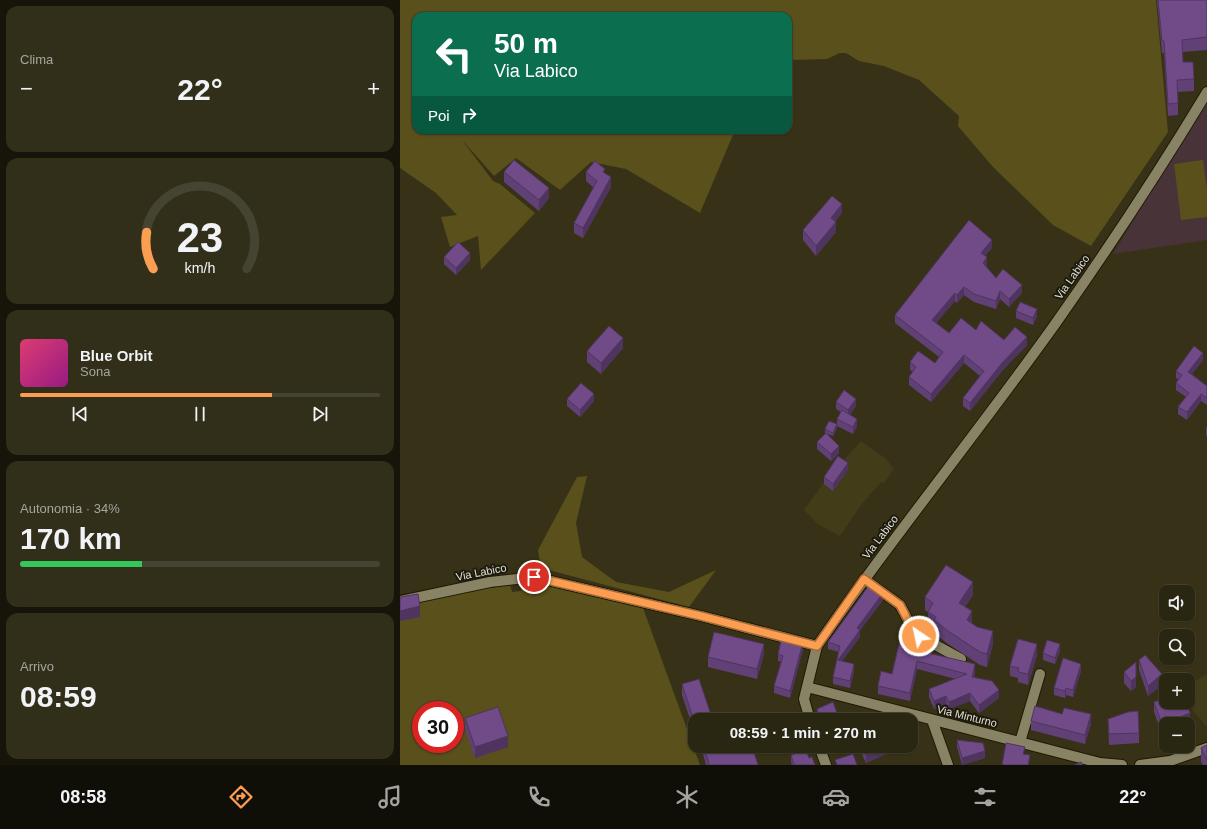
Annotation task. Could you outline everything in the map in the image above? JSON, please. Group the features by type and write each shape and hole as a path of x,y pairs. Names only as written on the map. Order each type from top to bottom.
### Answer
{"street":[{"name":"Via Labico","path":"400,601 490,582 534,577 701,616 817,646 864,579 1057,321 1177,143 1207,92"},
{"path":"864,579 900,605 914,630 921,637 961,659"},
{"path":"808,713 804,701 817,646"},
{"path":"1020,742 1040,674"},
{"name":"Via Minturno","path":"807,687 1101,764 1122,765"},
{"path":"932,720 948,765"},
{"path":"1140,765 1170,761 1207,748"},
{"path":"822,753 826,765"}],"shaded area":[{"path":"400,0 1156,0 1168,132 1091,246 1053,225 993,167 958,126 959,116 919,80 884,66 859,61 846,53 840,53 827,59 792,60 792,12 412,12 412,134 733,134 700,213 626,169 591,162 560,190 516,158 494,176 462,140 493,181 500,184 535,213 481,270 478,236 450,247 441,217 457,215 436,193 400,168"},
{"path":"1207,99 1207,240 1113,254"},
{"path":"1203,160 1207,190 1207,217 1181,220 1174,164"},
{"path":"861,441 885,458 894,469 884,483 881,482 861,505 840,536 819,525 804,510 838,463 840,464"},
{"path":"587,476 576,523 582,557 616,582 669,592 716,570 689,607 541,568 538,550 577,477"},
{"path":"538,582 643,608 688,732 688,753 696,753 700,765 400,765 400,607 510,584 512,592 521,591 522,583"},
{"path":"1207,674 1207,727 1192,709 1195,709 1195,681"}],"water":[{"path":"959,712 977,716 975,722 958,718"}],"building":[{"path":"1158,0 1207,0 1207,37 1182,40 1183,62 1193,62 1194,79 1177,80 1178,103 1168,104 1164,41 1162,41"},
{"path":"514,160 549,188 539,200 504,172"},
{"path":"595,161 605,169 603,172 611,177 583,228 574,223 597,181 586,172"},
{"path":"832,196 842,204 831,218 836,222 816,246 803,230"},
{"path":"969,220 992,240 981,253 987,257 983,263 996,278 1003,269 1022,285 1009,299 1000,291 996,301 974,294 964,287 957,295 955,293 932,320 949,333 961,318 976,330 981,321 1004,340 1015,327 1027,337 1002,363 970,403 963,398 984,371 964,355 931,394 909,377 916,367 910,362 918,351 935,363 943,352 895,315"},
{"path":"458,242 470,253 456,268 444,257"},
{"path":"1020,302 1037,309 1033,318 1016,311"},
{"path":"609,326 623,338 601,363 587,351"},
{"path":"1194,346 1203,353 1188,372 1207,386 1207,398 1201,394 1187,412 1178,407 1189,393 1176,383 1182,375 1176,371"},
{"path":"581,383 594,394 580,410 567,399"},
{"path":"844,390 856,399 848,410 836,402"},
{"path":"842,410 857,419 853,427 837,419"},
{"path":"829,421 837,424 833,433 825,429"},
{"path":"826,433 839,446 831,454 817,442"},
{"path":"838,456 848,463 833,484 824,477"},
{"path":"946,565 973,582 959,603 972,611 967,620 977,627 993,631 987,654 980,652 948,631 934,620 936,617 928,612 933,603 925,597"},
{"path":"870,584 883,593 857,628 860,630 838,660 854,664 850,681 833,677 840,646 828,642"},
{"path":"418,594 420,606 400,611 400,597"},
{"path":"714,632 764,644 757,669 708,657"},
{"path":"911,635 921,639 915,650 975,664 972,677 992,681 999,690 979,705 970,693 949,702 946,696 934,701 929,689 967,674 917,661 910,693 878,686 881,671 892,674 899,644 906,646"},
{"path":"782,637 803,642 790,691 774,686 783,656 778,654"},
{"path":"1018,639 1037,644 1028,674 1018,672 1019,668 1010,666"},
{"path":"1047,640 1060,644 1055,658 1043,653"},
{"path":"1145,655 1161,673 1159,673 1159,677 1148,686 1139,660"},
{"path":"1063,658 1081,664 1073,690 1066,688 1065,691 1054,688"},
{"path":"1136,662 1136,677 1131,681 1124,672"},
{"path":"699,679 710,713 691,713 682,684"},
{"path":"1159,700 1159,709 1189,709 1190,713 1180,717 1159,717 1154,702"},
{"path":"833,702 837,713 818,713 817,709"},
{"path":"1035,706 1062,714 1064,708 1091,714 1085,735 1031,721"},
{"path":"498,707 508,736 475,747 465,718"},
{"path":"1138,711 1139,733 1109,734 1108,719 1128,712"},
{"path":"957,740 983,743 985,751 962,758"},
{"path":"1006,743 1025,747 1023,754 1030,755 1028,765 1002,765"},
{"path":"1207,745 1207,760 1201,748"},
{"path":"705,753 754,753 758,765 708,765 709,763"},
{"path":"797,753 807,753 809,758 812,757 815,765 794,765 791,755"},
{"path":"853,754 857,765 837,765 835,760"},
{"path":"1081,762 1083,765 1074,765"}],"route":[{"path":"534,577 701,616 817,646 864,579 890,596 900,605 911,626 919,636"}]}
